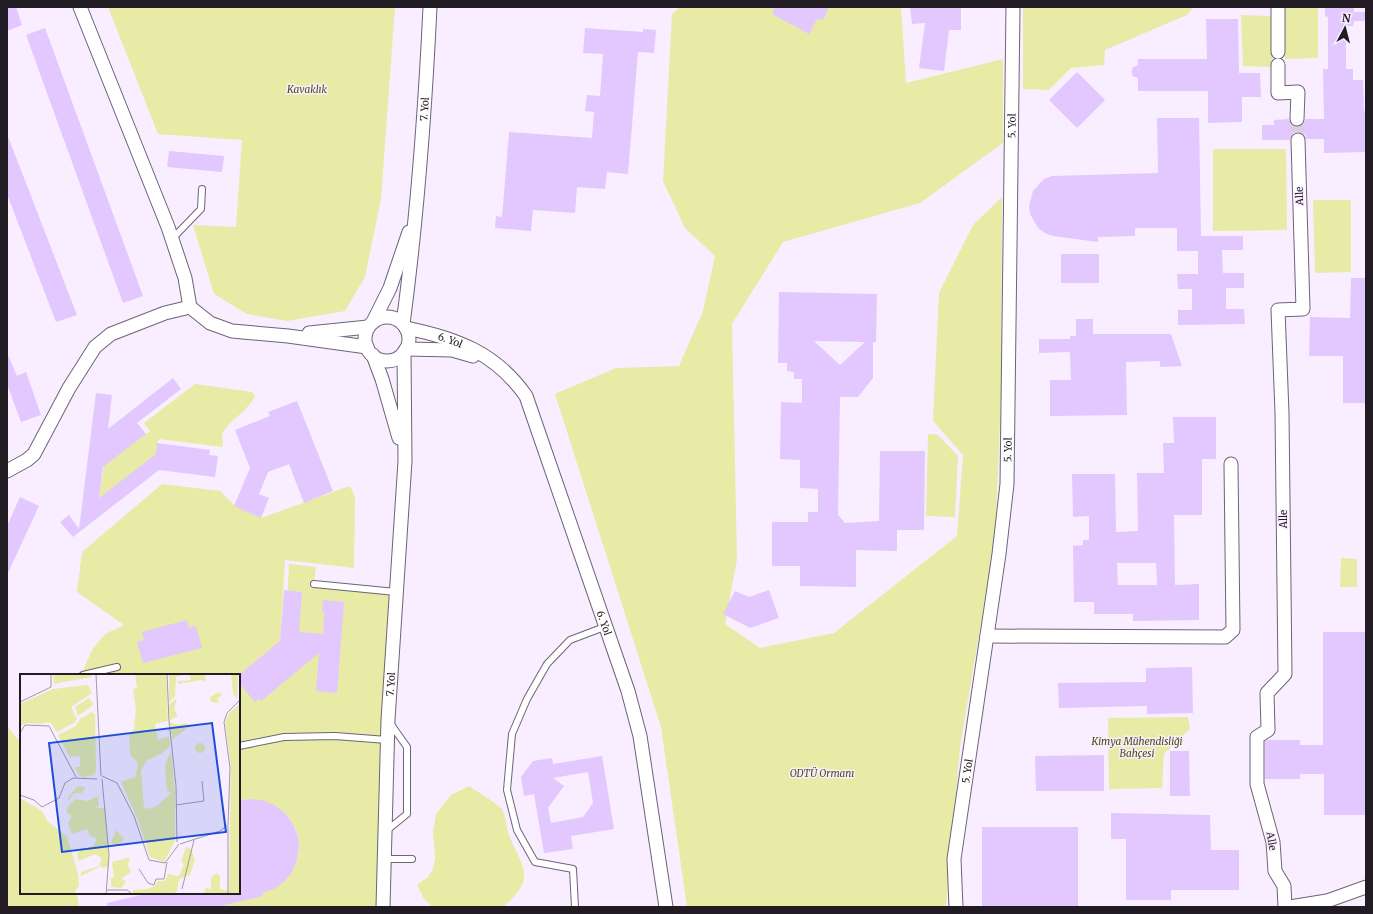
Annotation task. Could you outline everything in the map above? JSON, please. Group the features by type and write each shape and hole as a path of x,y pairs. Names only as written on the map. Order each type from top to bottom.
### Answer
{"street":[{"path":"80,7 172,238 185,278 190,308 210,323 232,331 288,336 370,351 386,360 393,360 405,350"},
{"name":"7. Yol","path":"383,907 387,740 405,461 405,350 409,339 404,326 416,211 426,87 430,7"},
{"name":"5. Yol","path":"956,907 954,859 999,554 1007,484 1013,7"},
{"path":"1278,7 1278,52"},
{"path":"1278,65 1278,93 1298,92 1297,119"},
{"name":"Alle","path":"1285,907 1284,886 1275,871 1273,842 1257,784 1257,737 1268,730 1267,693 1285,674 1282,413 1278,310 1303,309 1298,140"},
{"name":"7. Yol","path":"405,461 394,417 365,340 371,324 390,288 416,211"},
{"path":"7,471 27,460 34,454 68,388 95,347 111,334 165,313 190,308"},
{"path":"288,336 371,324 386,317 393,318 404,326"},
{"name":"6. Yol","path":"404,326 440,335 469,346 510,374 526,396 628,691 640,736 666,907"},
{"name":"6. Yol","path":"405,350 452,350 491,361"},
{"path":"987,636 1225,637 1233,630 1230,464"},
{"path":"1290,907 1327,901 1366,887"},
{"name":"5. Yol","path":"955,888 961,907"},
{"path":"1327,901 1343,907"}],"lane":[{"path":"172,238 201,209 202,189"},
{"path":"314,584 396,592"},
{"path":"575,907 573,868 535,862 517,830 507,790 512,734 527,698 547,664 570,640 606,626"},
{"path":"87,674 117,667"},
{"path":"385,832 406,814 407,747 388,720"},
{"path":"240,746 284,737 335,736 387,740"},
{"path":"384,859 412,859"}],"green space":[{"name":"Kavaklık","path":"108,7 395,7 381,199 365,277 345,311 287,321 247,314 214,294 193,225 236,227 242,140 158,134"},
{"name":"ODTÜ Ormanı","path":"680,7 901,7 906,83 1003,59 1003,143 920,203 783,242 732,324 737,559 725,624 760,648 834,633 957,536 963,455 933,421 939,293 973,225 1002,197 1001,398 995,539 960,747 946,907 687,907 661,727 555,394 616,368 679,366 703,311 715,256 685,228 663,181 672,14"},
{"path":"1023,7 1194,7 1187,15 1105,50 1104,65 1071,68 1049,90 1023,89"},
{"path":"1284,7 1318,7 1318,58 1285,59"},
{"path":"1241,15 1273,16 1272,67 1243,66"},
{"path":"1213,149 1286,149 1287,230 1213,231"},
{"path":"1313,200 1351,200 1351,272 1315,273"},
{"path":"195,384 252,392 255,397 245,410 229,424 222,434 223,447 159,439 157,444 157,456 99,498 104,465 150,431 144,423"},
{"path":"928,434 938,435 958,456 955,517 926,516"},
{"path":"162,484 220,491 235,506 261,518 350,486 355,497 354,568 285,560 280,641 285,644 289,564 316,567 314,584 396,592 383,907 217,907 263,896 262,893 281,882 293,868 299,852 298,836 291,821 279,809 262,801 240,800 240,674 81,674 92,650 105,634 124,625 77,592 82,552"},
{"path":"1341,558 1357,559 1357,587 1340,587"},
{"name":"Kimya Mühendisliği Bahçesi","path":"1188,717 1190,729 1164,754 1162,788 1109,789 1108,718"},
{"path":"7,726 20,742 20,894 77,894 79,907 7,907"},
{"path":"469,786 502,809 509,835 522,865 524,880 514,897 503,907 433,907 424,899 417,885 428,877 433,869 435,858 433,832 436,814 451,795"}],"building":[{"path":"7,7 16,7 22,25 7,31"},
{"path":"775,7 829,7 823,20 817,19 809,34 772,14"},
{"path":"910,7 961,7 961,30 949,30 944,71 919,68 925,23 912,24"},
{"path":"1325,7 1354,7 1354,12 1366,12 1366,21 1354,21 1353,26 1346,26 1346,69 1353,69 1353,80 1363,80 1364,111 1366,111 1366,152 1324,153 1324,139 1306,139 1305,135 1298,132 1293,133 1290,140 1262,140 1262,125 1274,125 1274,120 1289,119 1292,126 1297,127 1304,124 1305,119 1324,119 1323,69 1328,69 1328,17 1325,16"},
{"path":"1206,19 1238,19 1239,73 1260,73 1261,97 1242,97 1242,122 1208,123 1208,91 1138,91 1138,78 1132,76 1132,68 1138,65 1138,59 1207,59"},
{"path":"45,28 143,296 123,303 26,35"},
{"path":"585,28 643,32 643,29 656,30 654,53 638,52 628,174 607,172 605,189 577,187 575,213 533,210 531,231 495,228 496,216 502,217 509,132 592,138 594,112 585,111 587,95 600,96 603,54 583,53"},
{"path":"1077,72 1105,100 1077,128 1049,100"},
{"path":"1157,118 1199,118 1201,236 1243,236 1243,250 1222,250 1223,273 1244,273 1244,288 1226,288 1226,309 1244,309 1245,324 1178,325 1178,310 1192,310 1192,289 1178,289 1177,274 1198,274 1198,251 1177,251 1177,228 1135,228 1135,236 1098,237 1098,242 1053,236 1045,233 1038,228 1030,214 1029,206 1033,191 1044,179 1052,176 1158,173"},
{"path":"7,134 77,315 56,322 7,194"},
{"path":"169,151 224,156 222,172 167,167"},
{"path":"1061,254 1099,254 1099,283 1061,283"},
{"path":"1351,278 1366,278 1366,403 1343,403 1343,356 1309,356 1310,317 1350,318"},
{"path":"779,292 877,294 876,342 873,342 873,378 858,397 840,397 838,515 845,523 879,521 880,451 925,451 924,530 897,530 897,551 856,550 856,587 800,586 800,566 772,566 772,522 808,522 808,512 818,512 818,489 800,488 800,460 780,459 781,402 802,403 802,379 794,379 794,372 787,371 787,363 778,363","holes":["814,341 865,342 840,365"]},
{"path":"1076,319 1093,319 1093,334 1171,334 1182,366 1160,367 1160,361 1126,362 1127,415 1050,416 1050,380 1071,380 1070,352 1039,353 1039,339 1070,339 1070,336 1076,336"},
{"path":"7,353 17,376 26,372 41,415 21,422 7,384"},
{"path":"173,378 181,389 137,423 146,434 103,467 99,498 156,454 157,443 210,450 209,455 218,456 215,477 159,470 73,537 60,522 69,515 79,529 96,393 112,395 108,429"},
{"path":"297,401 333,491 304,503 289,464 268,472 259,494 269,498 261,518 234,506 250,468 235,430 270,416 268,412"},
{"path":"1173,417 1216,417 1216,459 1202,459 1202,515 1174,515 1175,585 1199,584 1199,620 1133,621 1133,614 1094,614 1094,602 1074,602 1073,546 1083,545 1083,540 1089,540 1089,516 1073,517 1072,474 1115,474 1116,532 1138,531 1137,473 1164,473 1163,443 1174,443","holes":["1117,563 1156,563 1157,585 1118,585"]},
{"path":"20,497 39,506 7,575 7,526"},
{"path":"284,590 302,592 299,632 323,634 323,600 344,602 337,693 316,691 319,653 261,701 259,699 255,702 240,684 240,674 280,641"},
{"path":"769,590 779,618 750,628 723,614 735,591 749,597"},
{"path":"187,620 189,628 196,626 202,648 143,663 137,642 144,640 142,632"},
{"path":"1323,632 1366,632 1366,815 1324,815 1324,774 1300,774 1300,779 1265,779 1265,741 1300,740 1300,745 1323,745"},
{"path":"1192,667 1193,713 1147,714 1147,706 1059,708 1058,683 1146,682 1146,668"},
{"path":"1170,751 1189,751 1190,796 1170,796"},
{"path":"1104,755 1104,791 1036,791 1035,756"},
{"path":"602,756 614,829 571,836 573,849 544,853 534,794 524,796 521,777 533,761 552,758 553,764","holes":["588,772 593,803 583,817 551,823 548,808 564,786 553,778"]},
{"path":"252,799 265,801 276,806 286,814 293,824 298,836 299,848 297,860 292,872 284,882 274,889 262,893 263,896 217,907 107,907 107,903 145,894 240,894 240,800"},
{"path":"1111,813 1210,815 1211,850 1239,850 1239,890 1171,890 1171,900 1126,900 1126,839 1111,839"},
{"path":"982,827 1078,827 1078,907 982,907"}],"tunnel":[{"path":"1297,119 1298,140"}]}
